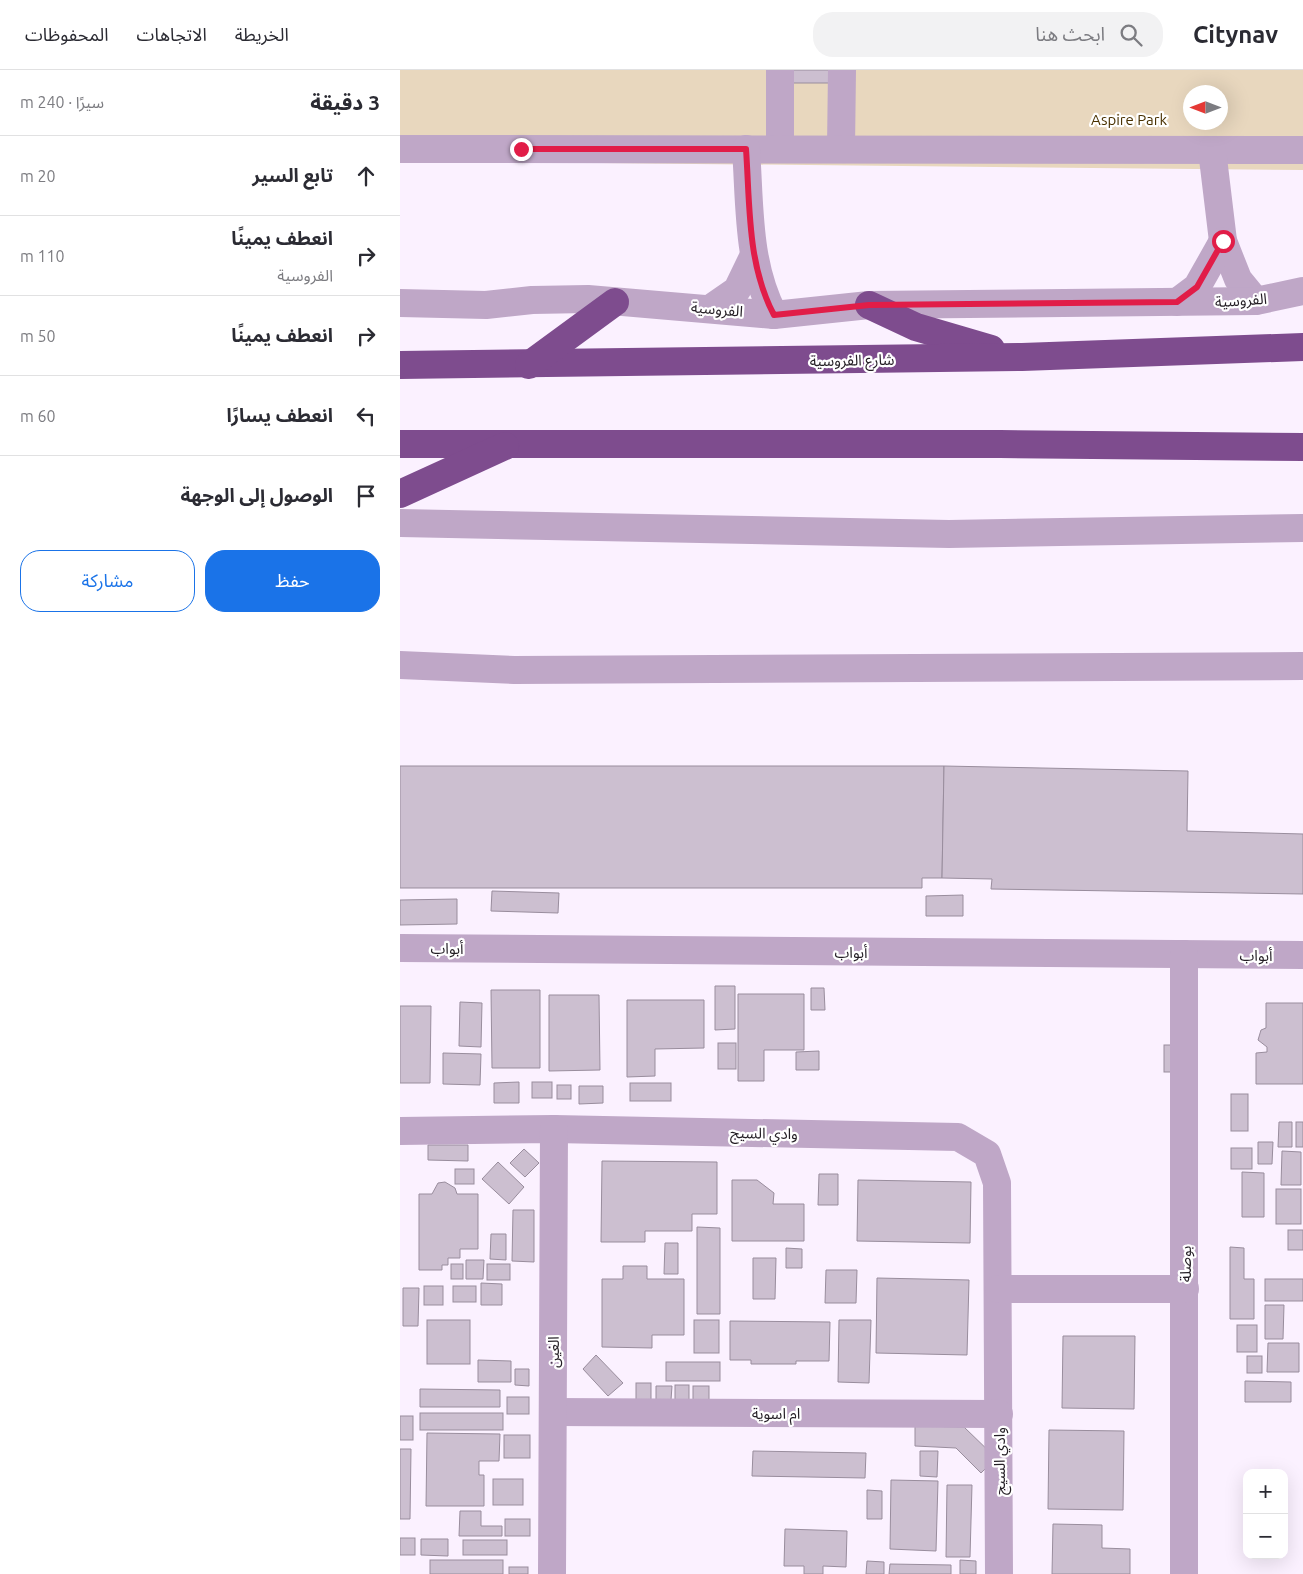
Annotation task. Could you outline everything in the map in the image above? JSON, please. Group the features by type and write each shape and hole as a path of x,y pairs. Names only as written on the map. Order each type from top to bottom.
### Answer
{"highway":[{"path":"529,364 615,302"},
{"path":"869,305 916,327 1022,357"},
{"name":"شارع الفروسية","path":"400,365 1022,357 1303,347"},
{"path":"400,444 1303,447"},
{"path":"400,494 510,444"}],"street":[{"path":"780,70 780,148"},
{"path":"841,148 842,70"},
{"path":"400,149 1303,150"},
{"path":"746,149 753,257 763,292 774,315"},
{"path":"1212,150 1223,241 1238,280 1256,301"},
{"path":"1177,302 1197,287 1223,241"},
{"path":"711,308 737,290 753,257"},
{"name":"الفروسية","path":"400,303 486,304 555,299 711,308 774,315 869,305 1256,301 1303,291"},
{"path":"400,523 949,534 1303,528"},
{"path":"400,665 514,670 1303,666"},
{"name":"أبواب","path":"400,948 1303,955"},
{"name":"بوصلة","path":"1184,954 1184,1574"},
{"name":"وادي السيج","path":"400,1131 554,1129 958,1137 987,1154 997,1183 999,1574"},
{"name":"الغين","path":"552,1574 554,1129"},
{"path":"999,1289 1185,1289"},
{"name":"ام اسوية","path":"553,1412 999,1414"}],"green space":[{"name":"Aspire Park","path":"400,70 1303,70 1303,170 400,161"}],"building":[{"path":"793,70 839,70 839,83 793,83"},
{"path":"400,766 944,766 942,878 922,878 922,888 400,888"},
{"path":"944,766 1188,771 1187,831 1303,834 1303,894 991,889 992,879 942,878"},
{"path":"492,891 559,893 558,913 491,911"},
{"path":"963,895 963,916 926,916 926,896"},
{"path":"457,899 457,924 400,925 400,900"},
{"path":"715,986 735,986 735,1029 715,1030"},
{"path":"811,988 824,988 825,1010 811,1010"},
{"path":"491,990 540,990 540,1068 492,1068"},
{"path":"738,994 804,994 804,1050 764,1050 764,1081 738,1081"},
{"path":"549,995 599,995 600,1070 549,1071"},
{"path":"627,1000 704,1000 704,1048 655,1049 655,1076 627,1077"},
{"path":"460,1002 482,1003 481,1047 459,1046"},
{"path":"1266,1003 1303,1003 1303,1084 1256,1084 1256,1053 1267,1052 1267,1047 1258,1040 1261,1030 1266,1028"},
{"path":"400,1006 431,1006 430,1083 400,1083"},
{"path":"718,1043 736,1043 736,1069 718,1069"},
{"path":"1164,1045 1174,1045 1174,1072 1164,1072"},
{"path":"819,1051 819,1070 796,1070 796,1052"},
{"path":"443,1053 481,1054 480,1085 443,1084"},
{"path":"519,1082 519,1103 494,1103 494,1083"},
{"path":"532,1082 552,1082 552,1098 532,1098"},
{"path":"630,1083 671,1083 671,1101 630,1101"},
{"path":"557,1085 571,1085 571,1099 557,1099"},
{"path":"579,1086 603,1086 603,1103 579,1104"},
{"path":"1231,1094 1248,1094 1248,1131 1231,1131"},
{"path":"1279,1122 1292,1122 1292,1147 1278,1147"},
{"path":"1296,1122 1303,1122 1303,1147 1296,1147"},
{"path":"1258,1142 1273,1142 1272,1164 1258,1164"},
{"path":"428,1145 468,1145 468,1161 428,1160"},
{"path":"1231,1148 1252,1148 1252,1169 1231,1169"},
{"path":"524,1149 539,1163 525,1177 510,1163"},
{"path":"1282,1151 1301,1152 1301,1185 1281,1185"},
{"path":"602,1161 717,1162 717,1214 692,1214 692,1231 645,1231 645,1242 601,1242"},
{"path":"498,1162 524,1187 509,1204 482,1179"},
{"path":"455,1169 474,1169 474,1184 455,1184"},
{"path":"1242,1172 1264,1173 1264,1217 1242,1217"},
{"path":"819,1174 838,1174 838,1205 818,1205"},
{"path":"732,1180 757,1180 774,1193 773,1204 804,1204 804,1241 732,1241"},
{"path":"858,1180 971,1182 970,1243 857,1241"},
{"path":"445,1182 455,1188 457,1194 478,1194 478,1249 460,1249 460,1258 448,1258 448,1265 442,1265 442,1270 419,1270 419,1194 432,1194 438,1183"},
{"path":"1276,1189 1301,1189 1301,1224 1276,1224"},
{"path":"513,1210 534,1210 534,1262 512,1261"},
{"path":"697,1227 720,1228 720,1314 697,1314"},
{"path":"1288,1230 1303,1230 1303,1250 1288,1250"},
{"path":"491,1234 506,1234 506,1260 490,1259"},
{"path":"665,1243 678,1243 678,1274 664,1274"},
{"path":"1230,1247 1244,1248 1244,1279 1254,1279 1254,1319 1230,1319"},
{"path":"786,1248 802,1249 802,1268 786,1268"},
{"path":"753,1258 776,1258 775,1299 753,1299"},
{"path":"466,1260 484,1260 483,1279 466,1279"},
{"path":"451,1264 463,1264 463,1279 451,1279"},
{"path":"487,1264 510,1264 510,1280 487,1280"},
{"path":"623,1266 647,1266 647,1279 684,1279 684,1335 652,1335 652,1348 602,1347 602,1279 623,1279"},
{"path":"826,1270 857,1270 856,1303 825,1303"},
{"path":"877,1278 969,1280 967,1355 876,1353"},
{"path":"1265,1279 1303,1279 1303,1301 1265,1301"},
{"path":"481,1283 502,1284 502,1305 481,1305"},
{"path":"424,1286 443,1286 443,1305 424,1305"},
{"path":"453,1286 476,1286 476,1302 453,1302"},
{"path":"403,1288 419,1288 418,1326 403,1326"},
{"path":"1265,1305 1284,1305 1283,1339 1265,1339"},
{"path":"427,1320 470,1320 470,1364 427,1364"},
{"path":"694,1320 719,1320 719,1353 694,1353"},
{"path":"839,1320 871,1320 869,1383 838,1382"},
{"path":"730,1321 830,1322 829,1361 796,1361 796,1364 751,1364 751,1360 730,1360"},
{"path":"1237,1325 1257,1325 1257,1352 1237,1352"},
{"path":"1063,1336 1135,1336 1134,1409 1062,1408"},
{"path":"1268,1343 1299,1343 1299,1372 1267,1372"},
{"path":"596,1355 623,1383 608,1396 583,1369"},
{"path":"1247,1356 1262,1356 1262,1373 1247,1373"},
{"path":"478,1360 511,1361 511,1382 478,1382"},
{"path":"666,1362 720,1362 720,1381 666,1381"},
{"path":"515,1369 529,1369 529,1386 515,1385"},
{"path":"1245,1381 1291,1382 1291,1402 1245,1402"},
{"path":"636,1383 651,1383 651,1401 636,1401"},
{"path":"675,1385 689,1385 689,1401 675,1401"},
{"path":"656,1386 672,1386 671,1400 656,1400"},
{"path":"693,1386 709,1386 709,1402 693,1402"},
{"path":"420,1389 500,1390 500,1407 420,1407"},
{"path":"507,1397 529,1397 529,1414 507,1414"},
{"path":"420,1413 503,1413 503,1430 420,1430"},
{"path":"400,1416 413,1416 413,1440 400,1440"},
{"path":"915,1426 964,1427 996,1458 981,1473 956,1448 915,1446"},
{"path":"1049,1430 1124,1431 1123,1510 1048,1509"},
{"path":"427,1433 500,1434 499,1461 479,1461 479,1475 484,1475 484,1506 426,1506"},
{"path":"504,1435 530,1435 530,1458 504,1458"},
{"path":"400,1449 411,1449 410,1519 400,1519"},
{"path":"753,1451 866,1453 865,1478 752,1476"},
{"path":"920,1451 938,1451 937,1477 920,1476"},
{"path":"493,1479 523,1479 523,1505 493,1505"},
{"path":"891,1480 938,1481 936,1551 890,1549"},
{"path":"947,1485 972,1485 970,1557 946,1557"},
{"path":"867,1490 882,1491 882,1519 867,1519"},
{"path":"460,1511 481,1511 481,1526 502,1526 502,1536 459,1536"},
{"path":"505,1519 530,1519 530,1536 505,1536"},
{"path":"1053,1524 1102,1525 1102,1548 1130,1549 1130,1574 1052,1574"},
{"path":"785,1529 847,1531 846,1567 823,1566 823,1574 804,1574 804,1566 784,1566"},
{"path":"400,1538 415,1538 415,1555 400,1555"},
{"path":"421,1539 448,1539 448,1556 421,1555"},
{"path":"463,1540 507,1540 507,1555 463,1555"},
{"path":"430,1560 503,1560 503,1574 430,1574"},
{"path":"960,1560 976,1561 976,1574 960,1574"},
{"path":"867,1561 884,1562 884,1574 866,1574"},
{"path":"890,1564 951,1565 951,1574 889,1574"},
{"path":"509,1567 528,1567 528,1574 509,1574"}],"route":[{"path":"521,149 746,149 753,257 760,286 774,315 869,305 1177,302 1197,287 1223,241"}]}
